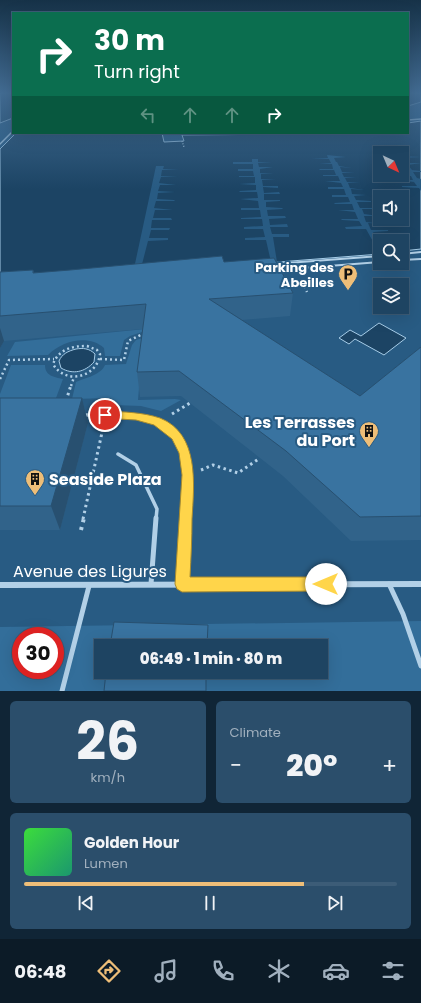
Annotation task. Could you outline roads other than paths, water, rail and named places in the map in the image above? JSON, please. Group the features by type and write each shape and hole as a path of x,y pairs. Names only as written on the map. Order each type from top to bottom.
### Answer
{"street":[{"name":"Avenue des Ligures","path":"0,585 421,584"}],"lane":[{"path":"0,144 12,132"},
{"path":"409,253 421,252"},
{"path":"268,264 373,256"},
{"path":"409,260 421,259"},
{"path":"271,271 373,263"},
{"path":"62,415 136,416 158,422 176,436 184,453 188,475 182,584"},
{"path":"118,454 136,465 157,509 152,584"},
{"path":"62,691 90,584"},
{"path":"389,584 403,614 421,666"}],"place":[{"name":"Parking des Abeilles","path":"348,291"},
{"name":"Les Terrasses du Port","path":"369,448"},
{"name":"Seaside Plaza","path":"35,496"}]}
